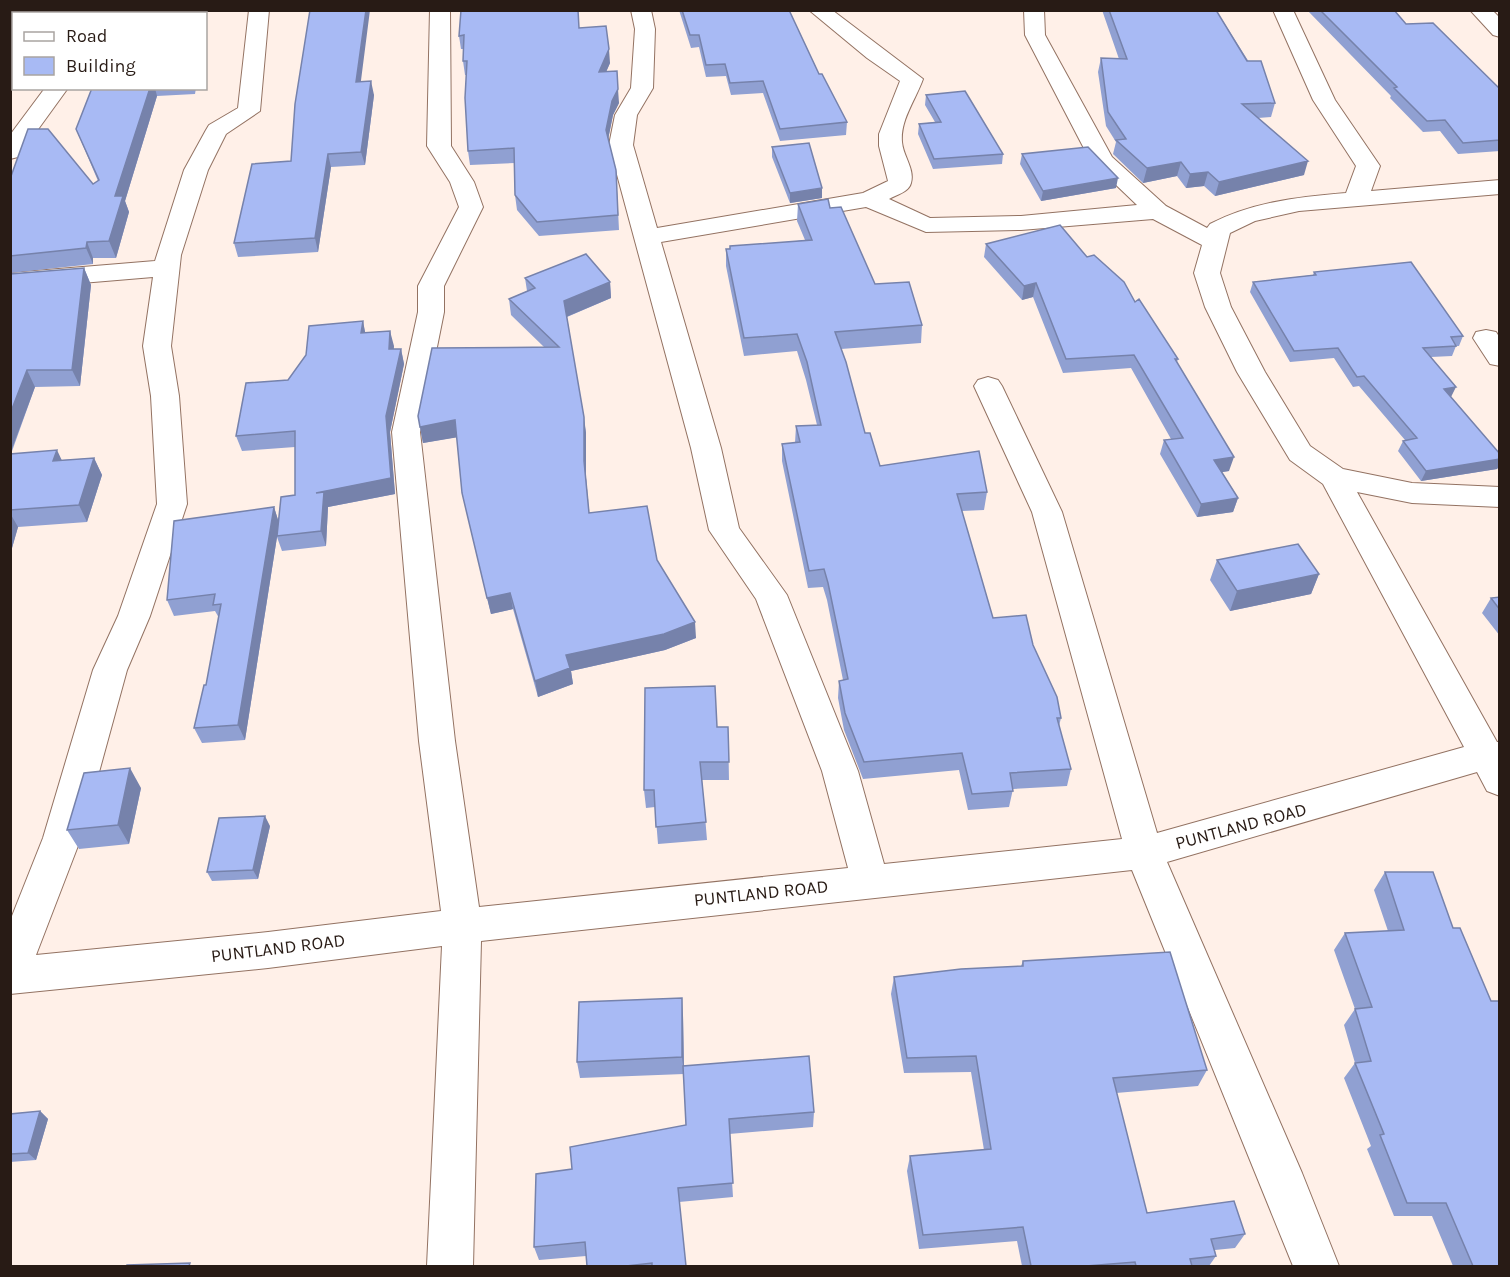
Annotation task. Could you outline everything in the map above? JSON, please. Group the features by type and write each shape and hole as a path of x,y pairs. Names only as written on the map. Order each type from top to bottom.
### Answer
{"street":[{"path":"10,974 62,838 110,670 134,616 172,504 165,396 157,346 168,255 196,170 217,130 249,111 259,10"},
{"path":"440,10 439,146 462,182 471,207 431,286 431,312 406,432 436,729 462,926 450,1266"},
{"path":"640,10 645,29 642,88 626,115 621,146 706,448 724,530 771,595 840,771 870,882"},
{"path":"646,237 869,199 899,185 901,175 890,141 891,124 904,104 912,79 904,71 874,54 819,10"},
{"path":"1034,10 1035,35 1088,130 1102,160 1157,211 1215,242"},
{"path":"1283,10 1301,45 1324,100 1368,166 1355,200"},
{"path":"1480,10 1500,31"},
{"path":"10,152 56,90"},
{"path":"1500,187 1299,204 1247,215 1219,229 1207,273 1218,307 1251,372 1300,453 1334,477 1412,493 1500,497"},
{"path":"869,199 926,225 1021,223 1157,211"},
{"path":"10,281 167,268"},
{"path":"988,386 1047,512 1144,853 1286,1189 1316,1266"},
{"path":"1334,477 1494,765"},
{"name":"PUNTLAND ROAD","path":"10,974 268,950 462,926 1144,853 1494,765"}],"building":[{"path":"91,10 156,10 156,12 90,12"},
{"path":"310,10 366,10 356,82 371,81 361,152 328,154 315,238 234,243 252,164 291,161 295,104"},
{"path":"461,10 578,10 579,28 606,26 609,49 599,72 617,71 618,89 612,101 606,130 616,170 618,215 537,222 515,195 514,148 468,151 465,98 467,61 463,61 464,35 459,36"},
{"path":"682,10 789,10 819,74 822,74 847,122 780,129 763,81 730,83 725,64 706,65 699,35 690,35"},
{"path":"1109,10 1216,10 1247,61 1261,61 1275,103 1242,104 1308,161 1219,182 1208,172 1190,174 1181,162 1147,168 1116,140 1126,139 1108,112 1101,58 1127,59"},
{"path":"1320,10 1394,10 1406,24 1433,23 1500,89 1500,140 1463,143 1445,120 1427,121 1394,88 1397,87"},
{"path":"91,90 149,90 115,196 123,196 109,241 87,242 86,248 10,256 10,179 28,129 48,129 93,184 99,180 76,129"},
{"path":"965,91 1003,154 934,159 919,124 941,122 926,95"},
{"path":"809,143 822,188 790,193 772,147"},
{"path":"1088,147 1118,178 1043,191 1022,154"},
{"path":"828,199 830,208 841,207 875,284 909,282 922,325 835,332 846,362 865,433 870,433 880,466 979,451 987,492 957,494 993,618 1026,615 1033,645 1057,697 1061,718 1057,718 1071,769 1010,773 1013,791 972,794 962,753 864,762 845,713 839,681 848,679 828,583 824,569 809,571 782,444 800,442 796,426 821,425 807,362 797,334 744,338 726,249 730,249 730,246 812,240 798,204"},
{"path":"1060,225 1087,257 1094,255 1124,282 1135,302 1139,299 1178,359 1175,359 1234,457 1214,460 1238,498 1201,504 1164,440 1183,438 1134,355 1066,359 1036,283 1024,286 986,244"},
{"path":"586,254 610,282 564,301 584,417 584,461 589,513 647,506 657,560 695,622 664,634 566,655 570,668 535,681 510,593 487,598 462,493 455,420 420,427 418,416 432,348 559,347 509,299 535,288 525,278"},
{"path":"1411,262 1463,336 1451,337 1456,346 1423,348 1456,387 1444,389 1500,454 1500,459 1426,471 1403,441 1417,438 1364,376 1357,377 1338,348 1294,351 1253,282 1316,275 1314,272"},
{"path":"84,268 72,370 27,370 10,414 10,274"},
{"path":"363,321 361,333 390,331 389,349 401,349 386,416 391,478 316,493 324,492 321,531 277,536 281,497 295,495 295,431 236,436 246,383 288,380 306,355 309,326"},
{"path":"57,450 53,461 94,458 79,505 10,510 10,454"},
{"path":"274,507 238,725 194,728 204,685 206,685 221,604 213,605 215,594 167,600 174,521"},
{"path":"1298,544 1319,574 1237,591 1217,560"},
{"path":"1500,597 1500,610 1491,598"},
{"path":"715,686 717,727 728,727 729,762 700,762 706,822 656,827 654,790 644,790 645,688"},
{"path":"130,768 118,825 67,830 84,773"},
{"path":"265,816 253,870 207,872 219,818"},
{"path":"1385,872 1433,872 1453,928 1460,928 1491,1001 1500,1001 1500,1266 1473,1266 1446,1203 1407,1203 1380,1135 1384,1134 1355,1063 1371,1061 1355,1009 1372,1007 1345,933 1404,930"},
{"path":"1170,952 1207,1070 1113,1078 1147,1213 1234,1201 1245,1234 1211,1239 1216,1256 1190,1259 1192,1266 1136,1266 1135,1262 1086,1266 1031,1266 1023,1227 923,1235 910,1156 991,1149 976,1056 907,1058 894,977 961,969 1023,966 1023,961"},
{"path":"682,998 682,1057 577,1062 579,1002"},
{"path":"809,1056 814,1112 729,1119 733,1183 678,1188 686,1266 652,1266 652,1263 587,1266 585,1242 534,1247 536,1174 572,1169 570,1147 686,1125 683,1066"},
{"path":"40,1111 28,1153 10,1154 10,1114"},
{"path":"190,1263 189,1266 127,1266 127,1265"}]}
